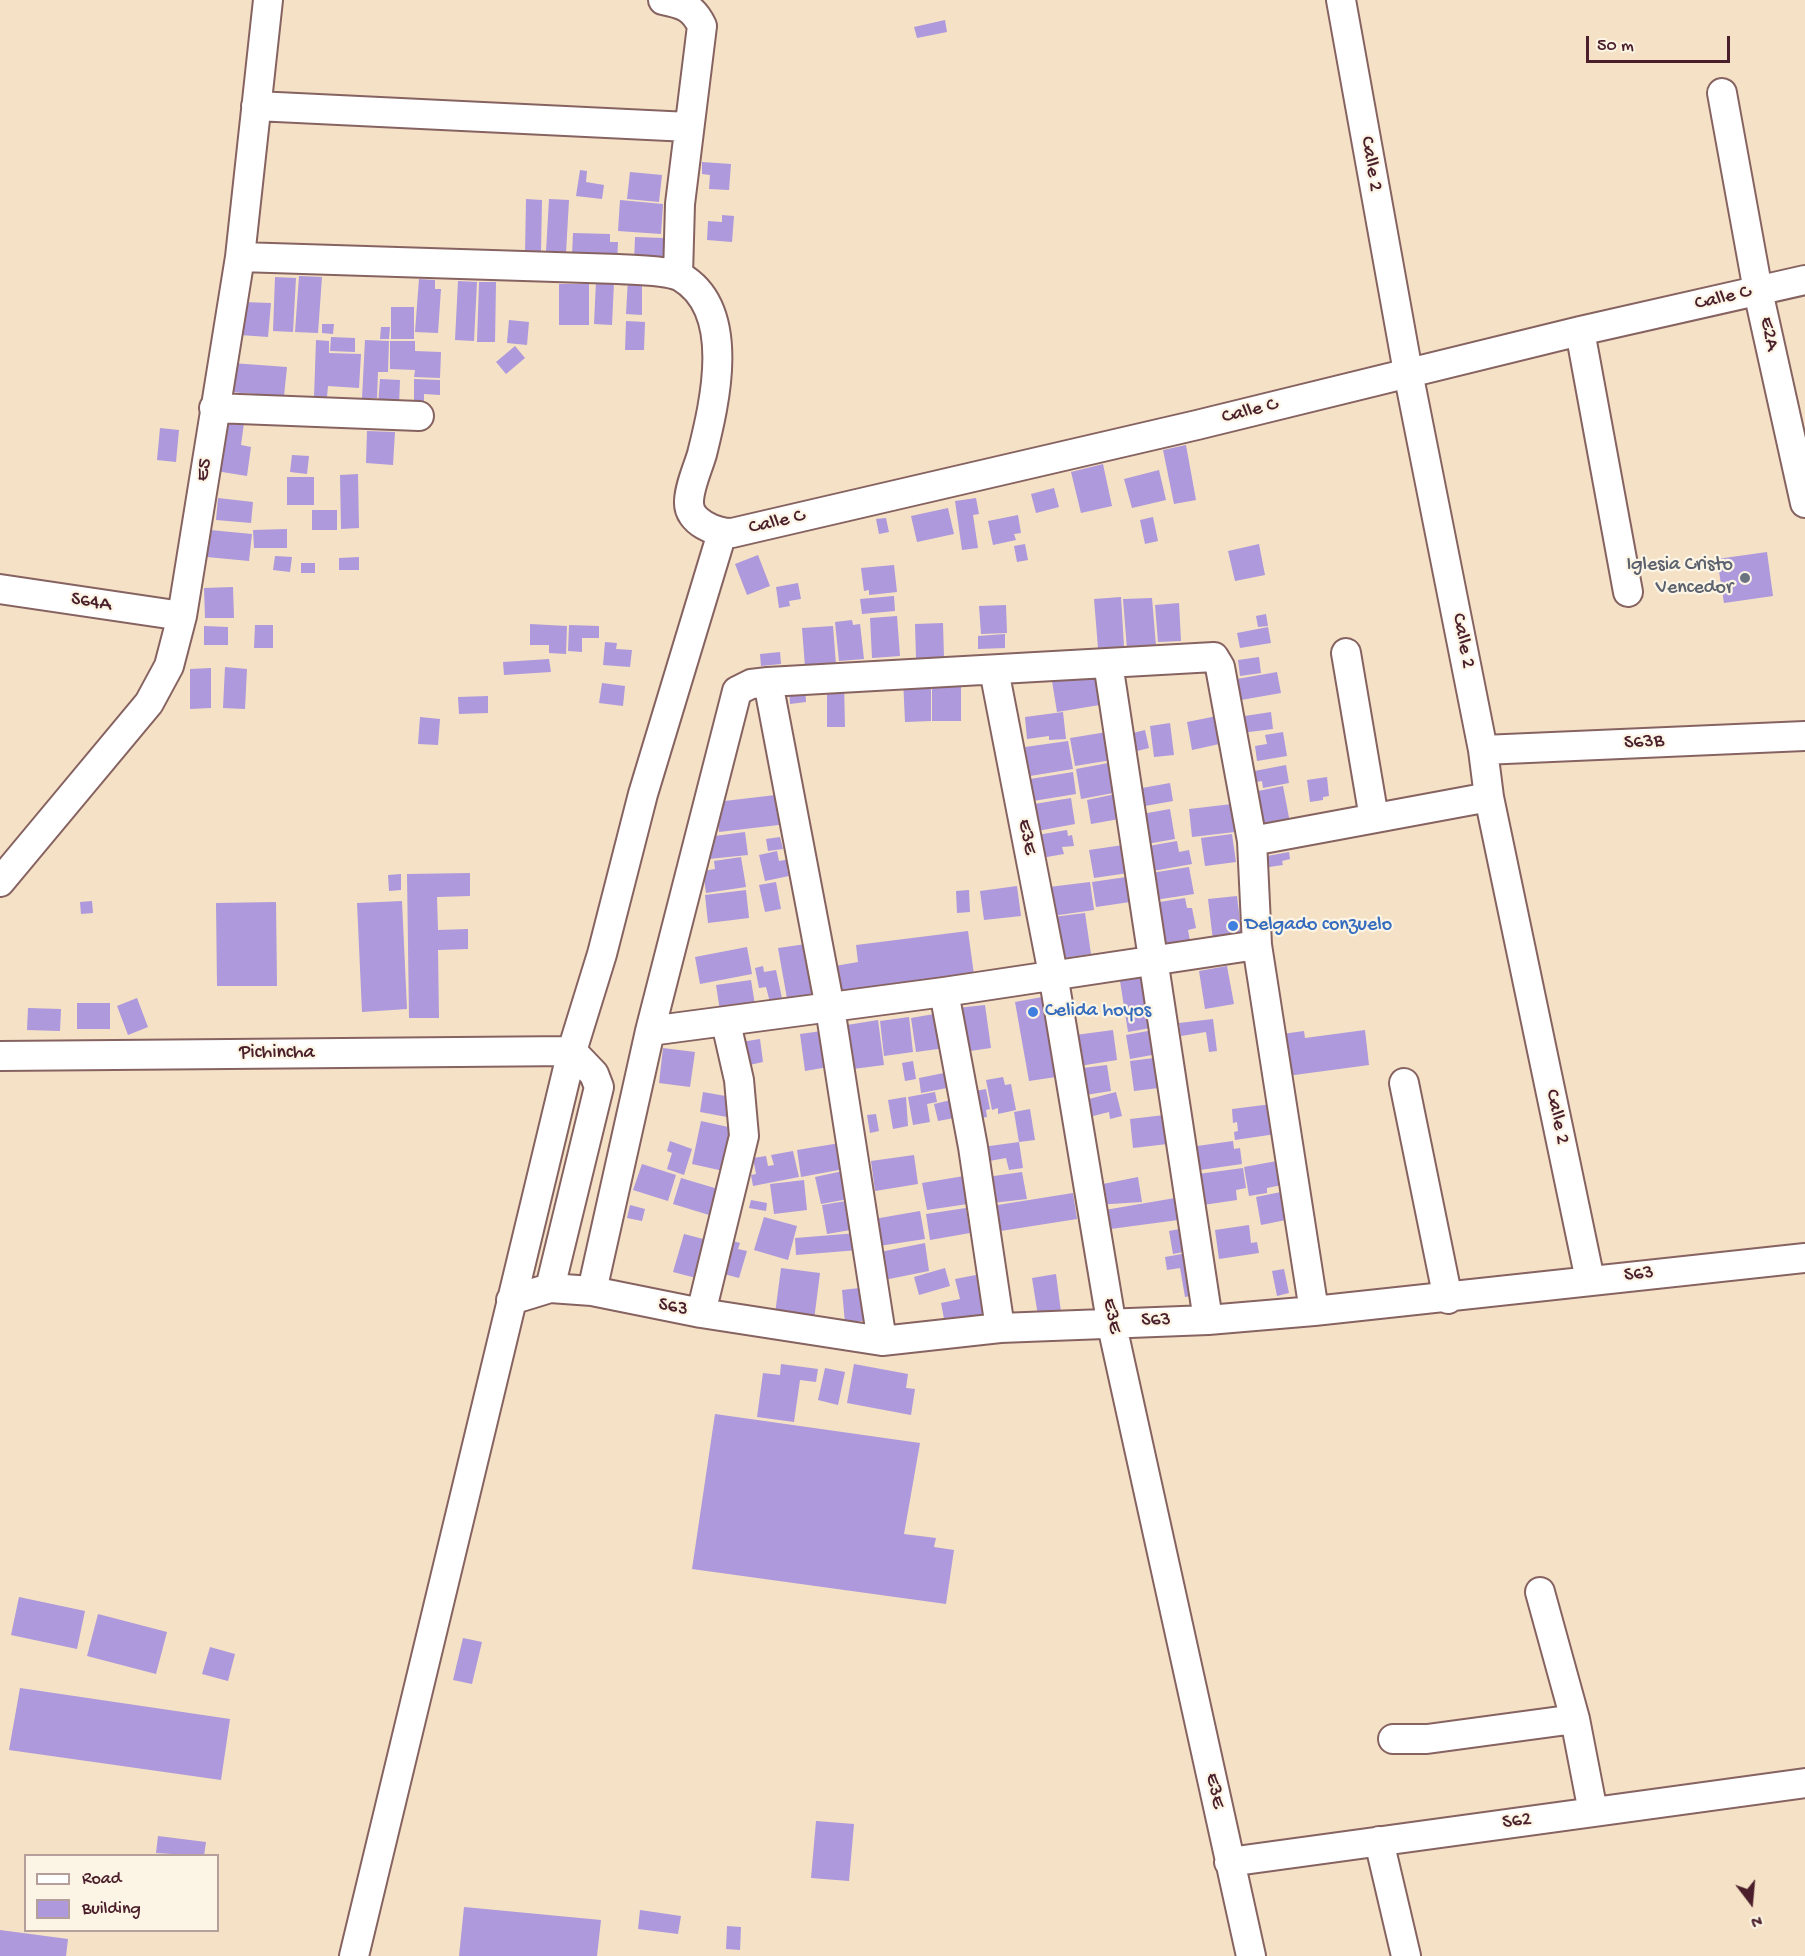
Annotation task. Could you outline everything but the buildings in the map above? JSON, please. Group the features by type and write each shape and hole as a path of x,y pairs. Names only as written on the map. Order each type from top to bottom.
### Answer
{"street":[{"name":"E5","path":"0,882 149,703 169,666 182,616 240,257 268,0"},
{"path":"240,257 618,269 678,275 680,204 702,26 696,13 687,5 663,0"},
{"name":"Calle 2","path":"1341,0 1408,372 1484,750 1489,797 1590,1280"},
{"name":"E2A","path":"1722,93 1758,291 1805,503"},
{"path":"256,106 689,127"},
{"name":"Calle C","path":"678,275 707,300 715,328 718,375 705,441 689,502 697,520 722,533 732,533 1197,425 1408,372 1805,280"},
{"path":"1580,331 1628,592"},
{"path":"214,408 418,416"},
{"path":"354,1956 511,1300 562,1052 602,954 643,794 722,533"},
{"name":"S64A","path":"0,589 182,616"},
{"path":"1346,653 1374,818"},
{"path":"592,1291 650,1031 738,691 751,684 768,682 1214,657 1217,661 1252,841 1257,945 1314,1311"},
{"path":"1108,663 1208,1320"},
{"name":"E3E","path":"994,670 1053,974 1111,1321 1251,1956"},
{"path":"768,682 830,1008 882,1341"},
{"name":"S63B","path":"1484,750 1805,736"},
{"path":"1252,841 1489,797"},
{"path":"650,1031 726,1023 1257,945"},
{"path":"944,992 973,1147 1000,1328"},
{"path":"701,1313 744,1136 739,1080 726,1023"},
{"path":"550,1288 599,1087 594,1074 562,1052"},
{"name":"Pichincha","path":"0,1056 562,1052"},
{"path":"1404,1083 1448,1299"},
{"name":"S63","path":"511,1300 550,1288 592,1291 701,1313 882,1341 1000,1328 1111,1321 1208,1320 1448,1299 1590,1280 1805,1258"},
{"path":"1540,1592 1575,1719 1593,1812"},
{"path":"1393,1739 1427,1739 1575,1719"},
{"name":"S62","path":"1229,1862 1805,1783"},
{"path":"1379,1841 1406,1956"}],"place":[{"name":"Iglesia Cristo Vencedor","path":"1745,578"},
{"name":"Delgado conzuelo","path":"1233,926"},
{"name":"Celida hoyos","path":"1033,1012"}]}
